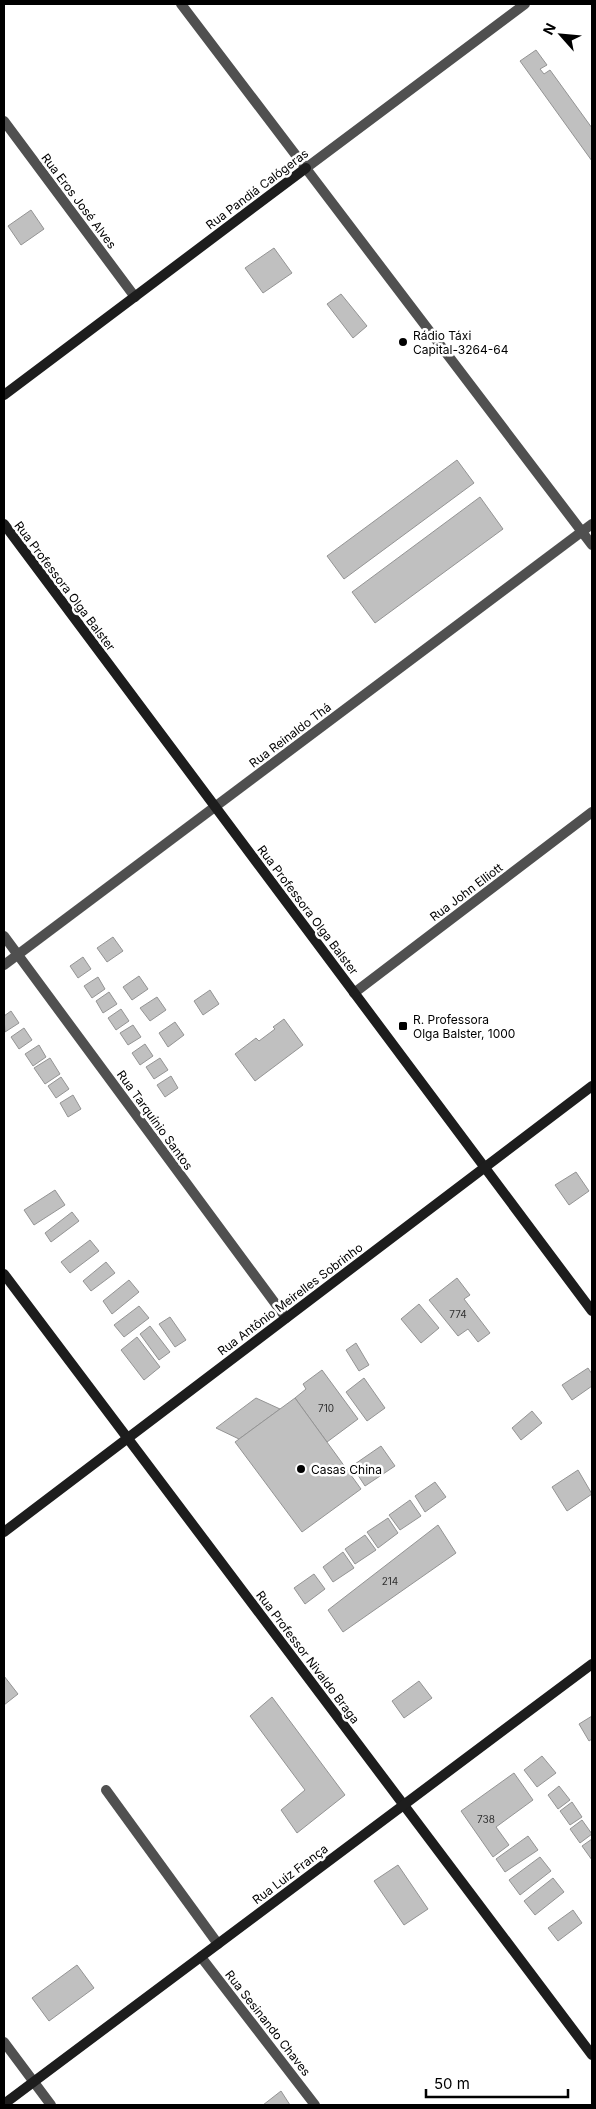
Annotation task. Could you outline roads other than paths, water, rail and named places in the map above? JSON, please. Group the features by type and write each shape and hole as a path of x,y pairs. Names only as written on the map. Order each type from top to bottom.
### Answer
{"main road":[{"name":"Rua Pandiá Calógeras","path":"4,395 306,168"},
{"name":"Rua Professora Olga Balster","path":"4,524 592,1311"},
{"name":"Rua Antônio Meirelles Sobrinho","path":"4,1532 592,1086"},
{"name":"Rua Professor Nivaldo Braga","path":"4,1274 592,2055"},
{"name":"Rua Luiz França","path":"4,2104 592,1664"}],"street":[{"path":"181,4 592,545"},
{"name":"Rua Pandiá Calógeras","path":"306,168 525,4"},
{"name":"Rua Eros José Alves","path":"4,121 135,297"},
{"name":"Rua Reinaldo Thá","path":"4,965 592,524"},
{"name":"Rua John Elliott","path":"354,993 592,812"},
{"name":"Rua Tarquínio Santos","path":"4,936 286,1318"},
{"path":"106,1790 218,1944"},
{"name":"Rua Sesinando Chaves","path":"201,1957 316,2105"},
{"path":"4,2042 52,2105"}],"place":[{"name":"Rádio Táxi Capital-3264-64","path":"403,342"},
{"name":"R. Professora Olga Balster, 1000","path":"403,1026"},
{"name":"Casas China","path":"301,1469"}]}
